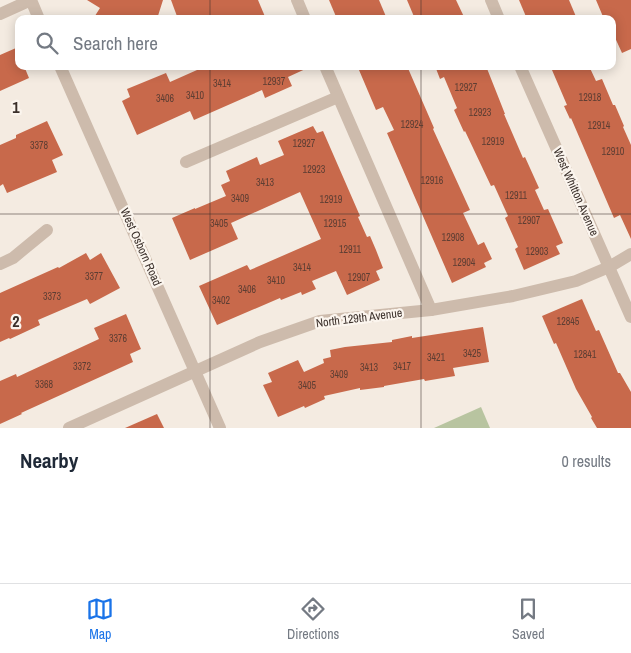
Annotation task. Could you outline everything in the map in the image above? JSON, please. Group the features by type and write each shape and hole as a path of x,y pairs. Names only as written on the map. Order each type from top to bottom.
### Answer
{"street":[{"path":"0,14 31,0 37,15"},
{"path":"297,0 303,15"},
{"path":"491,0 498,15"},
{"name":"West Osborn Road","path":"62,70 220,428"},
{"path":"327,70 431,310"},
{"name":"West Whitton Avenue","path":"522,70 631,317"},
{"path":"186,162 338,96"},
{"path":"0,264 13,258 47,230"},
{"name":"North 129th Avenue","path":"69,428 87,424 195,371 260,342 320,321 431,310 513,296 576,281 609,268 631,254"}],"green space":[{"path":"481,407 490,428 434,428"}],"building":[{"path":"87,0 163,0 158,15 96,15 100,8"},
{"path":"171,0 258,0 264,15 177,15"},
{"path":"329,0 379,0 385,15 335,15"},
{"path":"407,0 456,0 463,15 413,15"},
{"path":"519,0 569,0 575,15 525,15"},
{"path":"596,0 631,0 631,49 622,53 616,40 616,15 602,15"},
{"path":"15,48 15,70 26,70 29,78 0,91 0,55"},
{"path":"197,70 303,70 288,77 292,86 265,98 262,90 194,120 190,111 137,135 122,101 130,97 127,89 166,73 170,82"},
{"path":"359,70 409,70 470,210 463,213 478,245 484,242 492,259 484,263 486,267 452,283 387,133 394,130 383,107 376,110"},
{"path":"437,70 488,70 523,158 525,157 539,188 535,190 544,210 548,209 563,243 556,246 560,254 524,270 515,249 518,247 505,218 508,216 494,185 491,186 464,132 454,110 457,108 444,77 440,79"},
{"path":"552,70 591,70 596,81 602,79 631,145 631,239 620,215 614,218 571,118 564,106 567,105"},
{"path":"47,121 63,155 52,160 57,172 7,193 3,184 0,186 0,145 16,138 16,135"},
{"path":"313,126 317,133 323,131 360,216 358,217 367,237 370,236 383,268 376,271 380,280 347,295 336,271 312,281 316,289 302,295 301,292 281,300 280,298 217,325 199,286 247,265 250,270 321,239 300,192 231,223 238,239 190,260 172,218 226,196 221,185 230,181 226,171 257,157 260,165 284,155 278,141"},
{"path":"86,253 90,260 101,253 120,288 90,304 87,299 38,320 40,325 0,342 0,293 59,268"},
{"path":"582,299 596,331 599,330 618,373 620,373 631,392 631,428 597,428 576,389 542,316"},
{"path":"126,314 141,349 130,354 133,362 0,424 0,381 16,374 17,377 99,339 94,328"},
{"path":"483,327 489,362 453,368 455,376 425,381 424,379 384,387 360,390 360,388 324,396 325,399 278,417 263,385 272,382 268,373 298,360 304,372 324,363 323,359 331,357 330,350 392,342 392,340 412,336 412,338"},
{"path":"157,414 164,428 125,428"}]}
